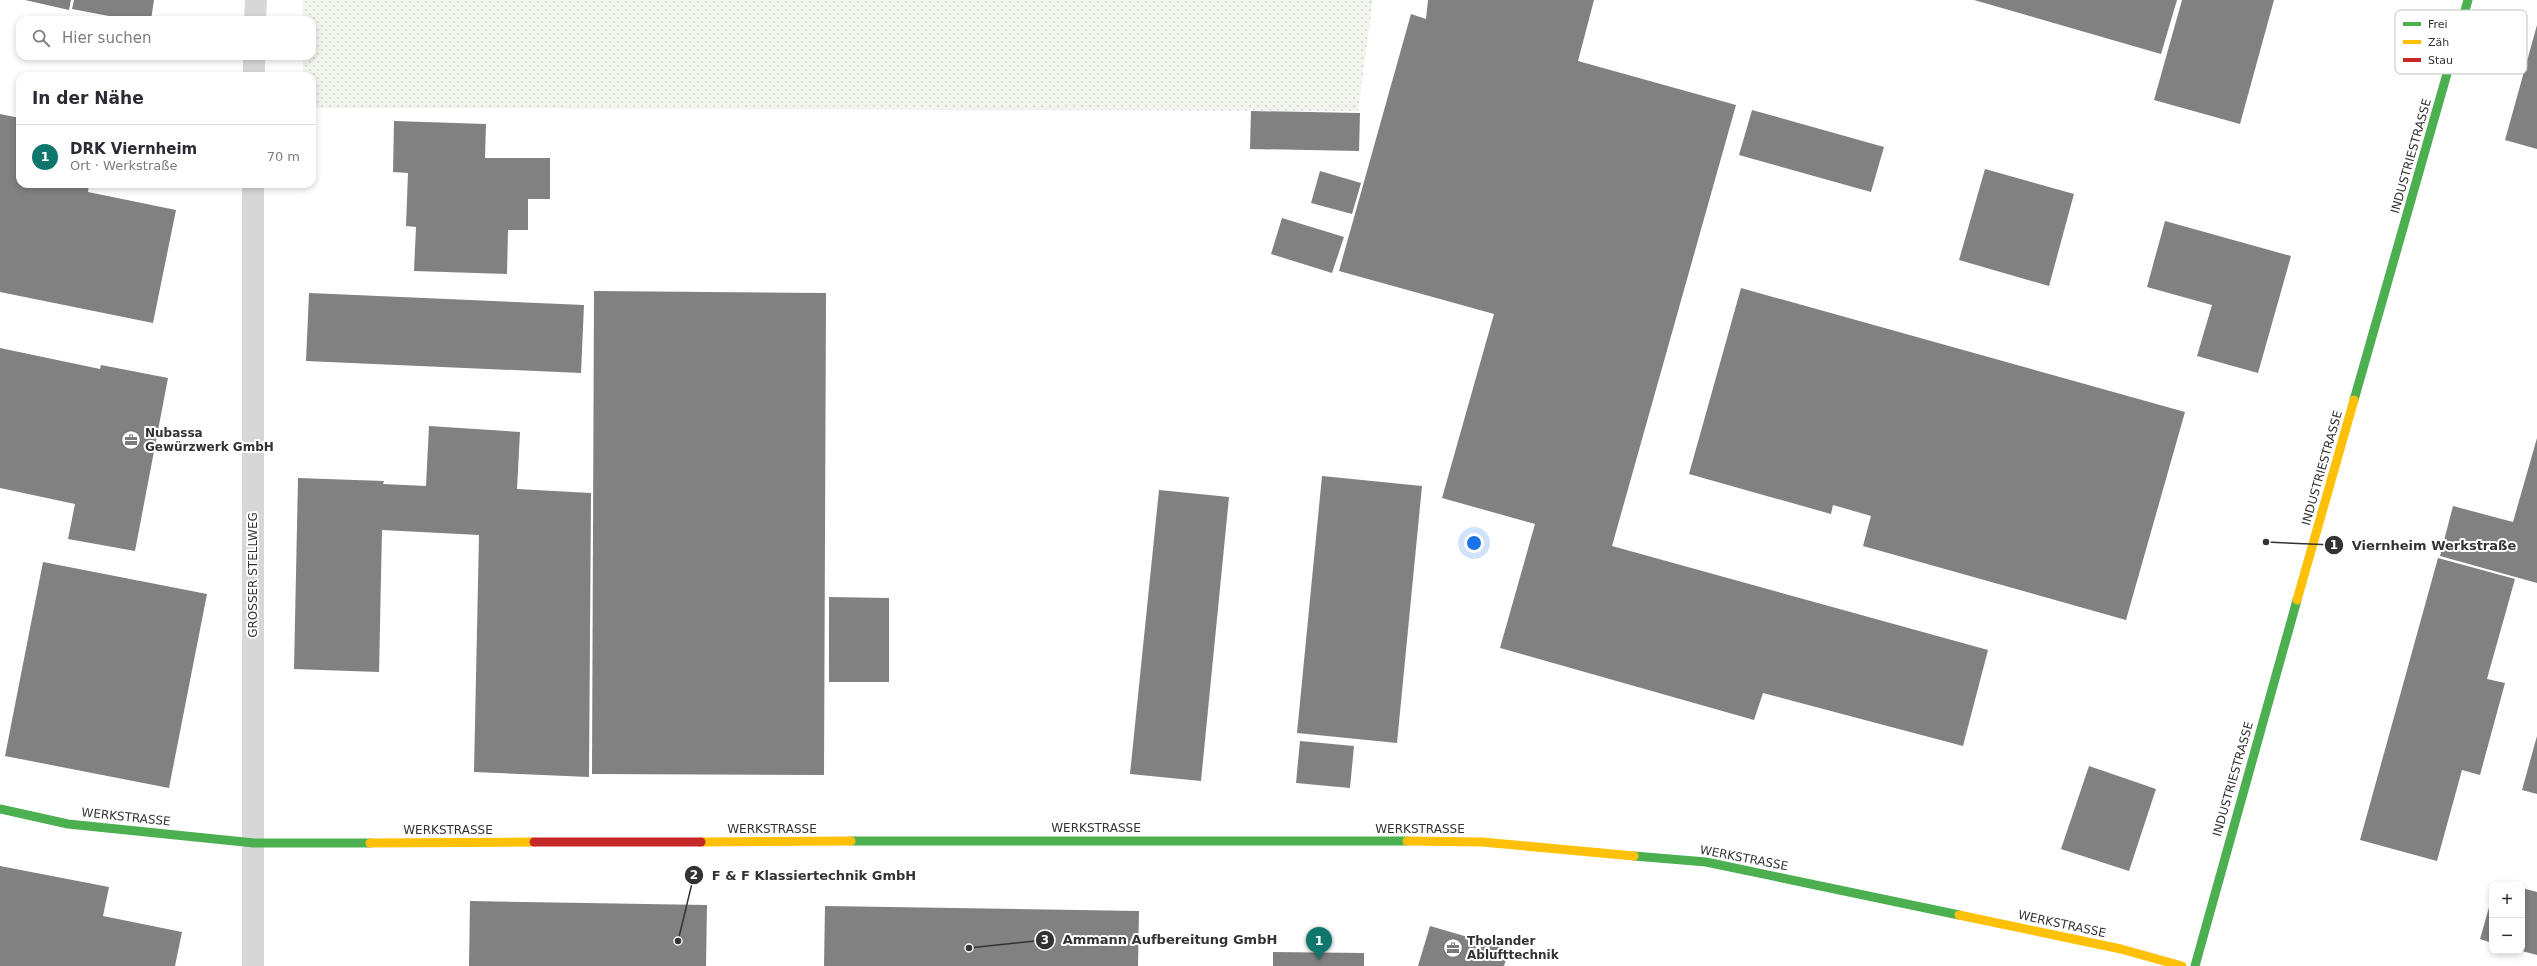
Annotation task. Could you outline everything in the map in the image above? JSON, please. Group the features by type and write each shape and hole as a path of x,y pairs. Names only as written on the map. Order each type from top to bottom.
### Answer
{"street":[{"path":"255,16 256,0"},
{"name":"INDUSTRIESTRASSE","path":"2465,10 2468,0"},
{"path":"254,60 254,72"},
{"name":"INDUSTRIESTRASSE","path":"2196,966 2230,837 2447,74"},
{"name":"GROSSER STELLWEG","path":"253,188 253,966"},
{"name":"WERKSTRASSE","path":"0,809 68,824 254,843 1216,840 1482,842 1706,862 2121,949 2182,966"}],"shaded area":[{"path":"303,0 1373,0 1358,111 316,108 316,72 303,72 303,60 316,60 316,16 303,16"}],"building":[{"path":"25,0 71,0 69,10"},
{"path":"74,0 154,0 152,16 109,16 72,9"},
{"path":"1428,0 1594,0 1578,61 1736,105 1612,546 1988,650 1963,746 1763,693 1754,720 1500,648 1535,524 1442,498 1494,314 1339,271 1411,14 1426,19"},
{"path":"1974,0 2177,0 2161,54"},
{"path":"2182,0 2274,0 2240,124 2154,100"},
{"path":"2537,25 2537,149 2505,140 2523,74 2527,74 2527,61"},
{"path":"1752,110 1884,147 1871,192 1739,155"},
{"path":"1251,111 1360,113 1359,151 1250,149"},
{"path":"0,114 16,117 16,188 88,188 88,192 176,210 153,323 0,292"},
{"path":"394,121 486,124 485,158 550,158 550,199 528,199 528,230 508,230 507,274 414,271 416,227 406,226 408,173 393,172"},
{"path":"1985,169 2074,194 2049,286 1959,260"},
{"path":"1320,171 1361,183 1352,214 1311,203"},
{"path":"1282,218 1344,237 1332,273 1271,254"},
{"path":"2165,221 2291,256 2258,373 2197,356 2212,305 2147,287"},
{"path":"1741,288 2185,412 2126,620 1863,546 1871,516 1833,505 1831,514 1689,474"},
{"path":"594,291 826,293 824,775 592,774"},
{"path":"309,293 584,305 581,373 306,361"},
{"path":"0,348 100,369 101,365 168,378 135,551 68,539 75,504 0,488"},
{"path":"429,426 520,432 517,489 591,493 589,777 474,772 479,535 382,530 379,672 294,669 298,478 384,481 383,484 426,486"},
{"path":"2537,438 2537,583 2440,556 2453,506 2513,522"},
{"path":"1322,476 1422,486 1397,743 1297,733"},
{"path":"1159,490 1229,497 1201,781 1130,774"},
{"path":"2438,558 2515,579 2487,679 2505,683 2480,775 2462,770 2437,861 2360,840"},
{"path":"43,562 207,594 169,788 5,756"},
{"path":"829,597 889,598 889,682 829,682"},
{"path":"2537,736 2537,794 2522,790"},
{"path":"1300,741 1354,746 1350,788 1296,783"},
{"path":"2089,766 2156,789 2129,871 2061,849"},
{"path":"0,866 109,887 103,916 182,932 175,966 0,966"},
{"path":"2525,889 2537,892 2537,955 2525,952"},
{"path":"470,901 707,905 706,966 469,966"},
{"path":"825,906 1139,911 1138,966 824,966"},
{"path":"2489,908 2489,942 2480,939"},
{"path":"1430,926 1509,949 1504,966 1418,966"},
{"path":"1273,952 1364,953 1364,966 1273,966"}],"traffic: fast":[{"path":"2465,10 2468,0"},
{"path":"2354,400 2447,74"},
{"path":"2195,966 2297,600"},
{"path":"0,809 68,824 254,843 370,843"},
{"path":"851,841 1407,841"},
{"path":"1634,856 1706,862 1959,915"}],"traffic: slow":[{"path":"2297,600 2354,400"},
{"path":"701,842 851,841"},
{"path":"1407,841 1482,842 1634,856"},
{"path":"370,843 534,842"},
{"path":"1959,915 2121,949 2182,966"}],"traffic: jam":[{"path":"534,842 701,842"}],"place":[{"name":"Nubassa Gewürzwerk GmbH","path":"131,440"},
{"name":"Viernheim Werkstraße","path":"2266,542"},
{"name":"F & F Klassiertechnik GmbH","path":"678,941"},
{"name":"Ammann Aufbereitung GmbH","path":"969,948"},
{"name":"Tholander Ablufttechnik","path":"1453,948"},
{"name":"DRK Viernheim","path":"1319,960"}]}
